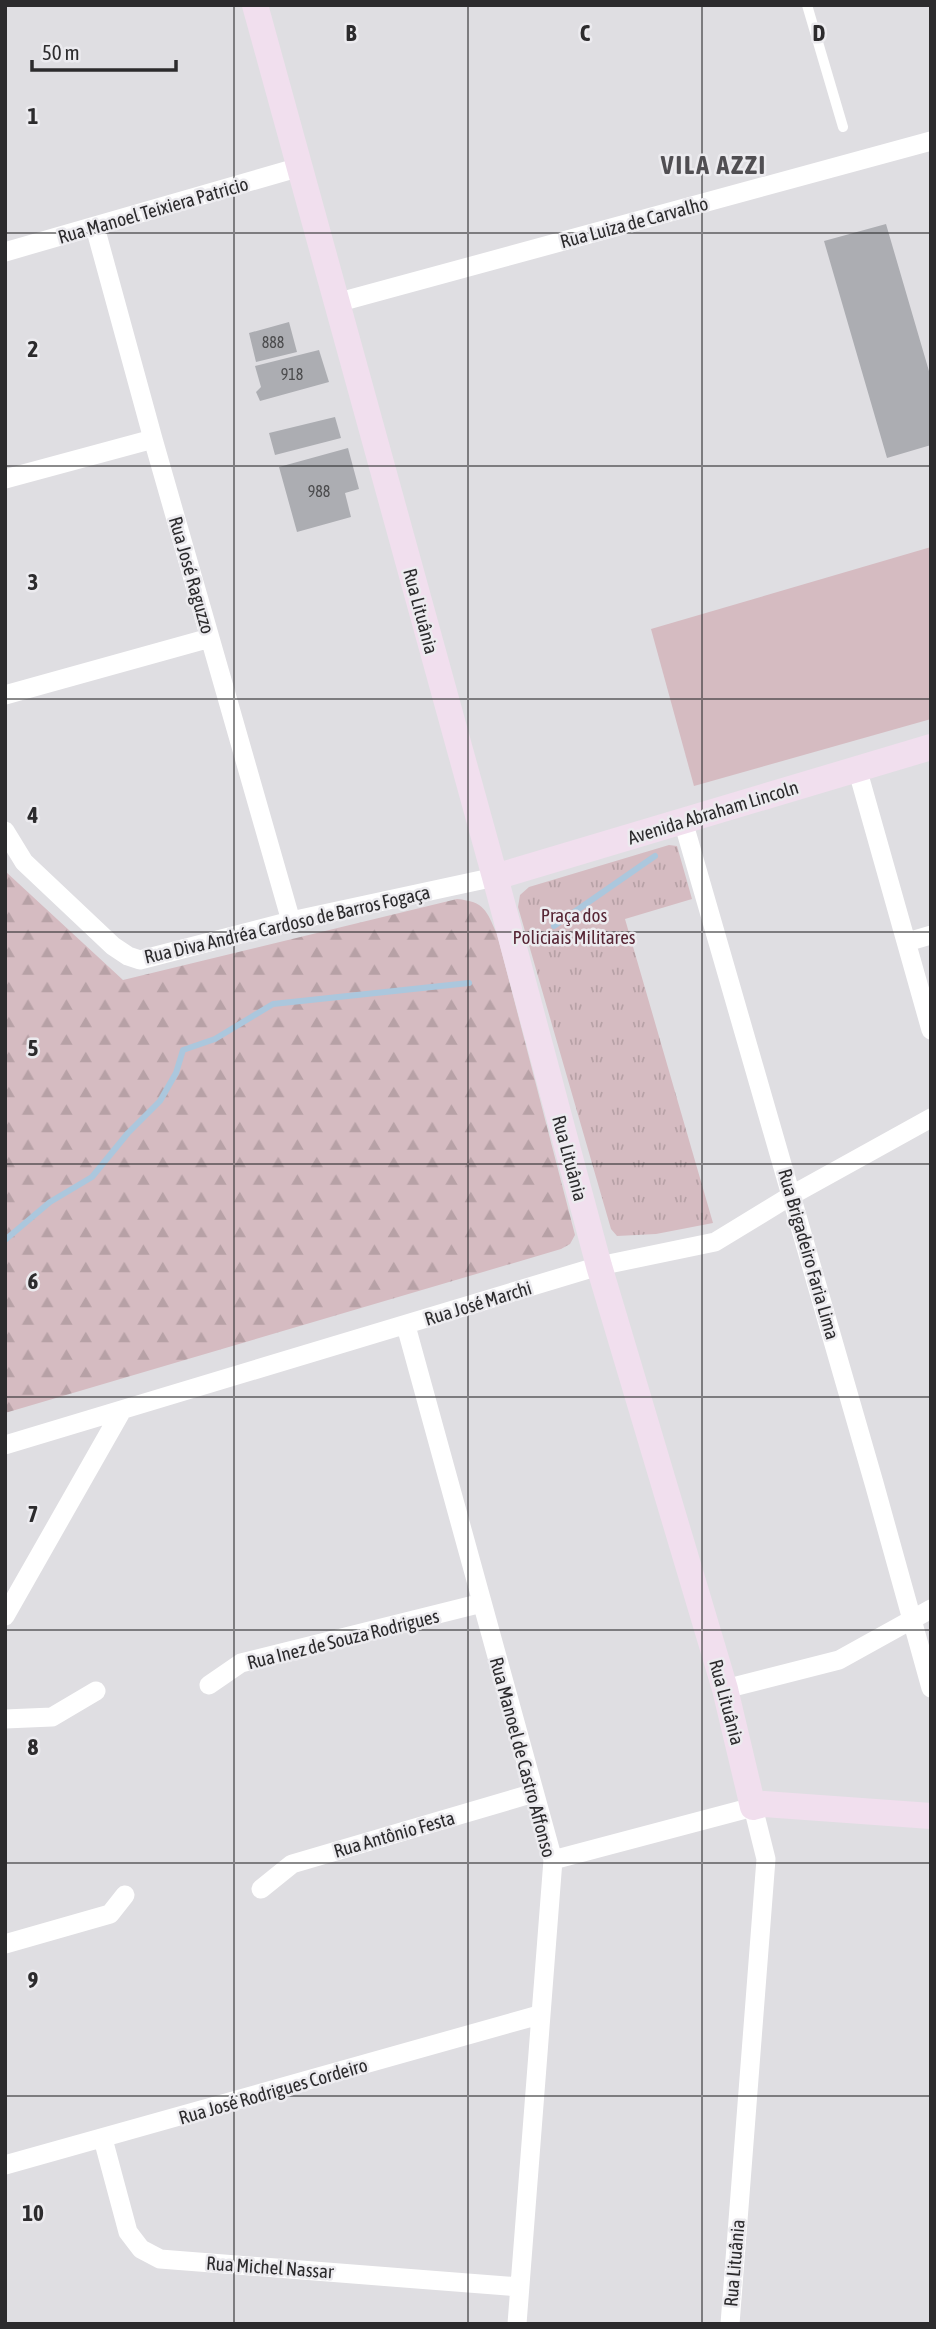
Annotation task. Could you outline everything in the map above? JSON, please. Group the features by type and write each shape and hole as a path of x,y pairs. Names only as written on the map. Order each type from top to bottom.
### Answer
{"street":[{"name":"Rua Lituânia","path":"255,5 599,1266 725,1689 766,1859 730,2324"},
{"name":"Rua Luiza de Carvalho","path":"336,303 931,141"},
{"name":"Rua Manoel Teixiera Patricio","path":"5,252 300,167"},
{"name":"Rua José Raguzzo","path":"95,227 291,921"},
{"path":"5,479 153,439"},
{"path":"5,695 210,638"},
{"name":"Avenida Abraham Lincoln","path":"495,877 931,747"},
{"path":"857,768 931,1030"},
{"name":"Rua Brigadeiro Faria Lima","path":"683,821 931,1688"},
{"name":"Rua Diva Andréa Cardoso de Barros Fogaça","path":"5,831 24,862 128,956 140,960 291,921 495,877"},
{"path":"907,942 931,935"},
{"name":"Rua José Marchi","path":"5,1445 599,1266 715,1242 792,1195 931,1118"},
{"name":"Rua Manoel de Castro Affonso","path":"406,1326 553,1860 517,2324"},
{"path":"5,1616 121,1412"},
{"name":"Rua Inez de Souza Rodrigues","path":"209,1685 241,1663 482,1603"},
{"path":"725,1689 839,1660 931,1609"},
{"path":"5,1719 52,1717 96,1691"},
{"name":"Rua Antônio Festa","path":"261,1889 292,1864 534,1793"},
{"path":"553,1860 764,1804 931,1816"},
{"path":"5,1944 110,1914 125,1895"},
{"name":"Rua José Rodrigues Cordeiro","path":"5,2165 540,2015"},
{"name":"Rua Michel Nassar","path":"103,2139 128,2232 141,2249 160,2259 519,2287"}],"lane":[{"path":"807,5 843,127"}],"green space":[{"path":"931,547 931,719 694,786 651,629"},
{"name":"Praça dos Policiais Militares","path":"669,845 677,846 692,899 625,919 713,1223 656,1234 617,1236 611,1229 518,907 520,895 529,887"},
{"path":"5,871 123,980 457,899 479,905 487,913 497,934 575,1235 570,1244 561,1249 5,1413"}],"building":[{"path":"886,224 931,378 931,445 887,458 824,241"},
{"path":"289,322 297,352 256,362 249,333"},
{"path":"319,350 329,382 260,401 256,392 261,387 255,366"},
{"path":"335,417 341,438 275,455 269,433"},
{"path":"348,448 359,489 345,493 351,517 297,532 279,467"}],"waterway":[{"path":"554,926 655,856"},
{"path":"5,1240 50,1202 92,1177 128,1133 160,1101 176,1073 183,1050 215,1039 273,1004 469,983"}],"district":[{"name":"VILA AZZI","path":"714,165"}]}
